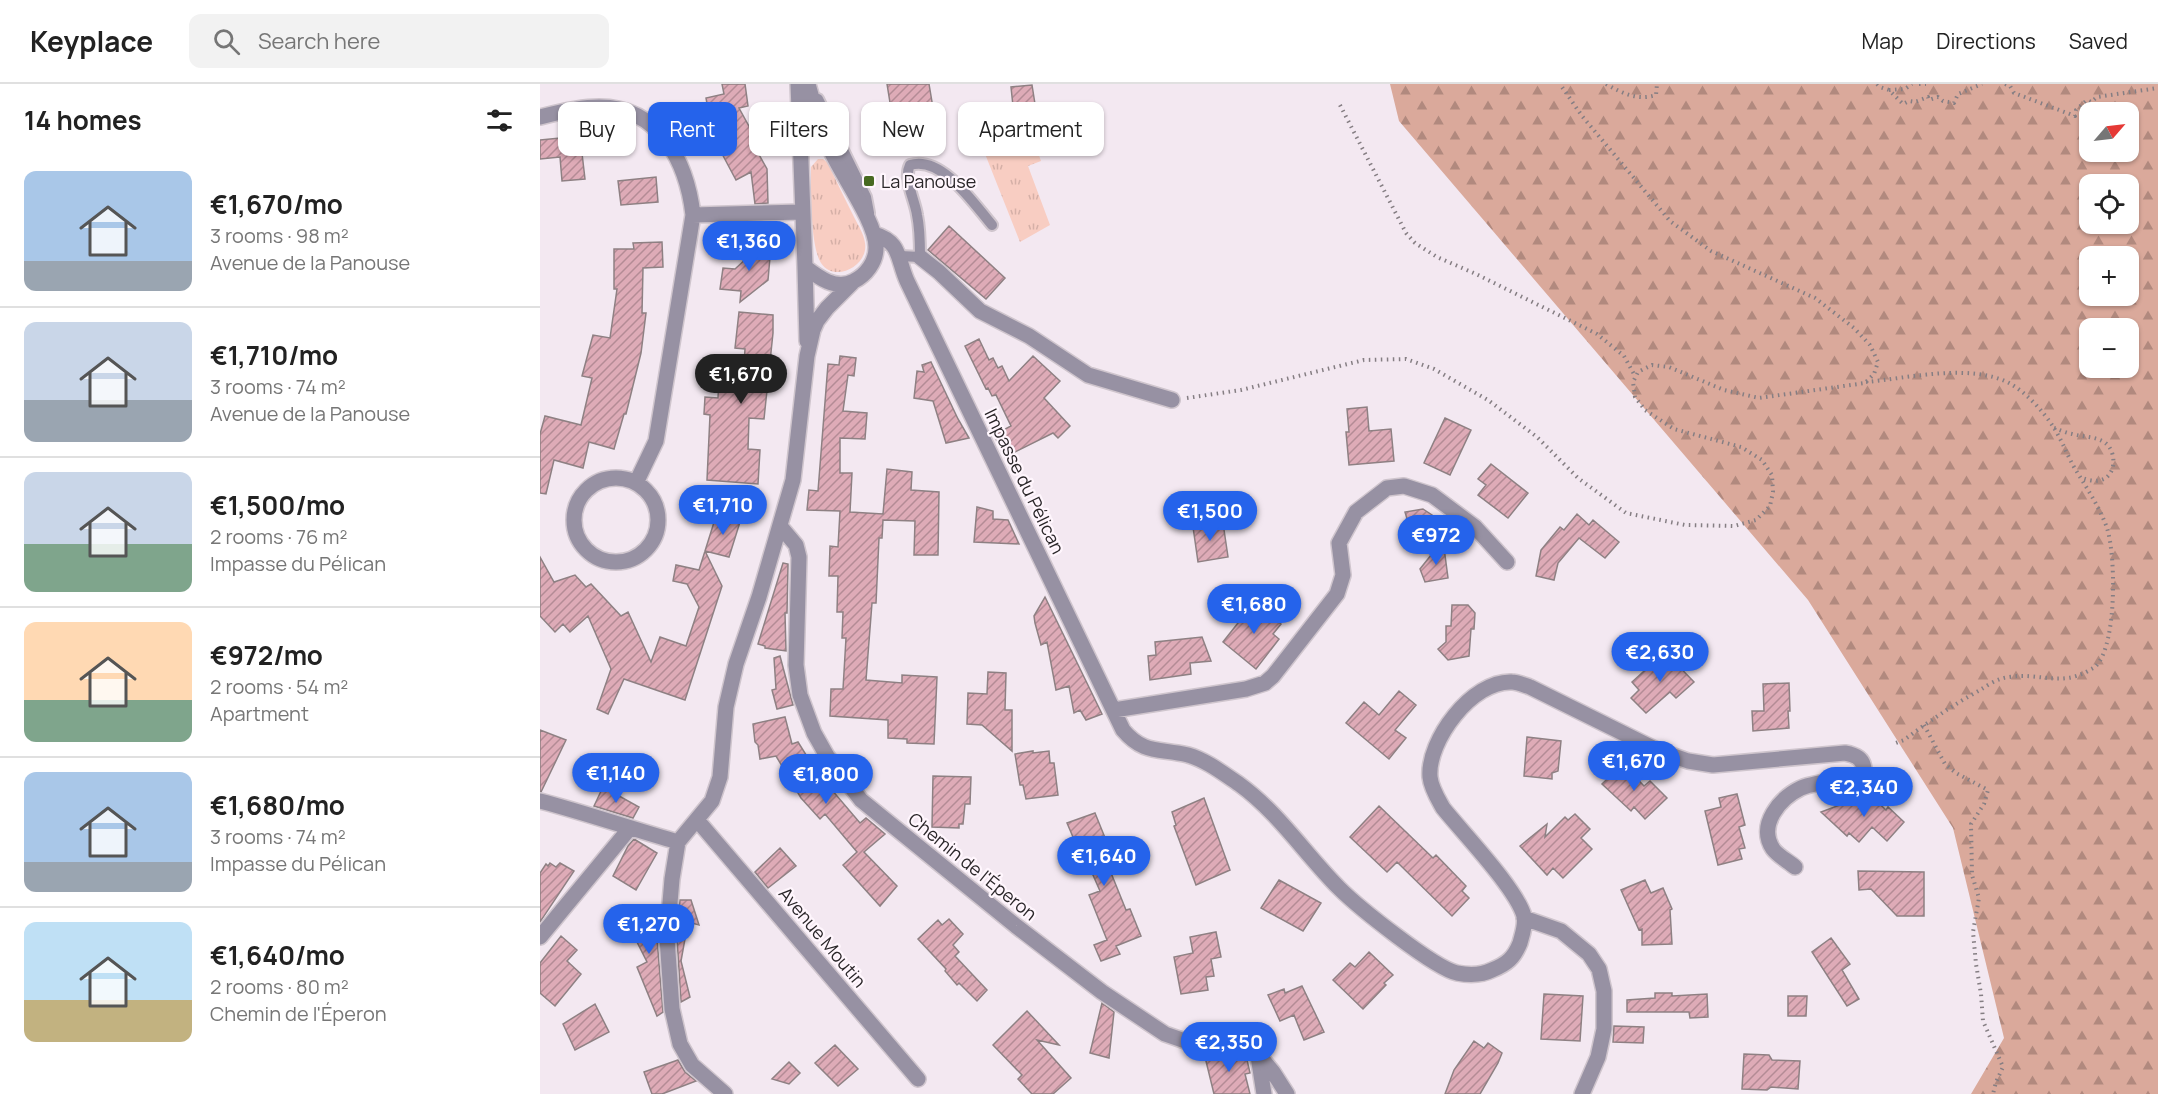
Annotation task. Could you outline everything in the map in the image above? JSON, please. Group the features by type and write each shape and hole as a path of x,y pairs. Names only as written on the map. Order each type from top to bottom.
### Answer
{"street":[{"path":"725,1094 692,1065 681,1044 672,1009 667,938 678,842 698,821 712,801 720,777 726,707 736,664 759,597 792,480 807,356 798,84"},
{"path":"809,84 815,102"},
{"path":"540,117 566,110 601,107 623,111 644,120 662,133 674,151 691,193 693,215 656,441 636,483"},
{"path":"801,160 805,156"},
{"path":"807,356 817,321 852,283 867,271 873,263 876,249 873,231 834,156"},
{"path":"693,215 802,212"},
{"name":"Impasse du Pélican","path":"873,231 893,243 1123,730 1133,743 1190,756 1219,771 1256,796 1339,888 1436,963 1455,973 1488,972 1503,966 1514,957 1523,932 1524,918"},
{"path":"920,257 980,311 1029,336 1088,375 1172,400"},
{"path":"873,263 901,263"},
{"path":"805,267 820,279 835,284 852,283"},
{"path":"622,478 636,483 648,493 655,505 658,520 656,534 649,547 638,557 624,562 609,562 596,557 584,548 576,535 574,521 576,506 583,494 594,484 608,479 622,478"},
{"path":"1114,710 1246,689 1266,683 1337,594 1343,574 1338,551 1339,543 1356,512 1387,488 1404,486 1432,495 1475,527 1507,562"},
{"name":"Chemin de l'Éperon","path":"780,526 796,545 799,557 796,665 800,695 814,733 827,756 861,800 1016,926 1102,992 1165,1034 1185,1041 1209,1043 1239,1040 1248,1042 1257,1053"},
{"path":"1582,1094 1598,1057 1604,1029 1604,991 1599,969 1590,954 1561,931 1524,918 1517,900 1443,808 1430,778 1432,756 1441,735 1464,704 1480,691 1494,685 1512,682 1530,687 1657,750 1688,761 1713,765 1855,754 1862,761 1864,769 1864,773 1857,778 1803,788 1786,796 1775,809 1768,825 1770,842 1775,851 1795,867"},
{"path":"540,801 678,842"},
{"name":"Avenue Moutin","path":"698,821 918,1079"},
{"path":"540,937 630,828"},
{"path":"1257,1053 1264,1094"},
{"path":"1257,1053 1287,1094"}],"lane":[{"path":"809,84 866,197 873,231"},
{"path":"901,263 920,257 917,215 908,180 910,165 919,163 938,168 950,177 992,225"}],"path":[{"path":"1560,84 1582,116 1670,221 1711,251 1815,298 1854,328 1870,345 1878,362 1874,374 1865,382"},
{"path":"1606,84 1625,94 1645,98 1656,95 1657,84"},
{"path":"1877,84 1889,90 1905,89 1911,87 1912,84"},
{"path":"1918,84 1926,84"},
{"path":"1889,90 1903,104 1928,97 1929,100 1938,97 1943,101 1954,103 1958,94 1982,84"},
{"path":"2005,84 2010,86 2014,93 2074,116 2076,110 2087,100 2091,102 2097,97 2158,88"},
{"path":"1340,105 1406,233 1415,243 1437,257 1597,334 1624,356 1636,376"},
{"path":"1172,400 1241,390 1364,360 1406,359 1434,369 1488,400 1537,436 1578,478 1626,513 1685,525 1734,526 1756,520 1770,506 1773,492 1772,476 1762,460 1742,447 1674,429 1645,410 1635,398 1633,382 1638,372 1652,365 1669,367 1724,390 1759,398 1865,382 1967,372 1989,375 2012,384 2054,427 2091,492 2107,529 2112,554 2110,631 2096,666 2077,677 2066,679 2008,677 1993,682 1959,701 1896,743"},
{"path":"2054,427 2107,443 2114,466 2109,476 2099,481 2081,478"},
{"path":"1924,725 1945,764 1956,773 1988,790 1984,804 1971,824 1971,847 1972,875 1979,898 1973,932 1983,1021 2003,1067 1996,1082 1994,1094"}],"green space":[{"path":"1390,84 2158,84 2158,1094 1971,1094 2004,1038 1953,828 1808,600 1399,121"},
{"path":"986,156 1039,156 1041,161 1028,166 1050,225 1020,242"},
{"path":"818,159 823,159 828,163 861,230 865,243 865,251 857,265 842,272 827,269 817,255 812,216 811,167"}],"building":[{"path":"722,84 745,84 748,106 739,108 749,126 749,156 760,156 767,169 768,203 755,204 751,172 736,180 723,156 737,156 737,102 707,102 706,98 724,94"},
{"path":"887,84 929,84 932,102 890,102"},
{"path":"1032,85 1035,102 1013,102 1011,87"},
{"path":"558,138 558,156 582,156 585,179 562,181 560,157 540,159 540,140"},
{"path":"656,177 658,202 621,205 618,181"},
{"path":"949,226 1005,278 986,299 928,250"},
{"path":"662,242 663,267 643,268 642,313 646,313 641,353 626,414 624,414 614,449 589,442 583,468 554,460 546,494 540,493 540,434 545,416 581,425 592,378 582,376 593,335 610,338 617,289 614,289 614,249 634,249 633,243"},
{"path":"749,244 771,246 768,280 740,302 741,291 720,289 723,268 735,269 748,257"},
{"path":"739,312 773,315 764,419 749,418 748,449 760,450 758,484 707,480 710,415 704,414 705,397 718,398 719,378 743,380 745,349 735,348"},
{"path":"979,339 989,360 993,358 998,368 1002,366 1009,381 1033,356 1060,381 1044,398 1070,426 1058,438 1053,433 1005,457 994,435 1011,426 996,395 992,396 988,388 986,389 965,346"},
{"path":"840,356 856,358 854,376 848,375 843,411 867,413 865,439 840,438 840,473 852,473 850,512 883,514 887,469 912,472 911,490 939,492 938,555 914,555 915,521 883,520 882,538 879,538 876,603 872,603 866,680 902,683 902,675 937,677 934,744 907,743 907,739 888,738 888,720 830,716 831,689 843,689 846,638 842,638 843,612 837,612 838,576 829,576 830,546 838,547 840,511 807,510 809,490 818,491 828,364 839,365"},
{"path":"931,362 969,438 946,443 933,401 914,398 917,371 924,372 922,365"},
{"path":"1367,407 1369,431 1391,429 1394,461 1349,465 1346,432 1349,432 1347,409"},
{"path":"1445,418 1471,430 1450,475 1424,463"},
{"path":"1491,464 1528,493 1508,518 1478,495 1486,485 1478,479"},
{"path":"977,507 993,511 993,519 1008,520 1019,544 974,542"},
{"path":"1423,509 1432,515 1416,549 1405,512"},
{"path":"1577,514 1589,525 1593,520 1619,542 1605,558 1579,538 1558,563 1554,580 1536,576 1541,550 1560,527 1564,530"},
{"path":"716,516 740,522 729,557 705,551"},
{"path":"1223,523 1228,557 1198,562 1193,527"},
{"path":"1443,540 1448,578 1425,582 1420,569"},
{"path":"705,551 722,586 685,700 624,679 608,714 597,709 611,669 588,616 570,632 563,624 555,632 540,616 540,557 554,582 575,575 586,587 591,584 621,616 628,612 651,662 660,637 686,646 699,607 687,584 673,581 676,565 699,570"},
{"path":"783,563 788,564 787,613 785,613 786,651 765,648 758,644"},
{"path":"1045,597 1102,714 1086,720 1080,710 1074,713 1069,686 1056,690 1047,642 1041,645 1034,616"},
{"path":"1253,604 1264,604 1265,610 1281,624 1273,634 1279,639 1256,669 1223,642"},
{"path":"1452,605 1468,605 1475,613 1474,629 1471,629 1469,656 1448,660 1438,649 1446,642 1446,626 1451,626"},
{"path":"1202,637 1211,661 1190,663 1191,674 1150,680 1148,656 1156,655 1155,642"},
{"path":"1665,652 1694,682 1676,698 1670,692 1646,713 1631,698 1639,690 1632,682"},
{"path":"780,656 793,705 777,709 772,690 776,689 774,658"},
{"path":"988,672 1006,673 1005,710 1012,710 1012,751 982,725 967,724 968,693 987,694"},
{"path":"1789,683 1789,728 1753,731 1752,711 1764,711 1763,684"},
{"path":"1399,691 1416,705 1395,730 1406,738 1389,759 1346,723 1364,702 1379,715"},
{"path":"785,717 792,744 798,742 818,774 825,796 826,783 860,823 866,818 885,834 864,852 897,886 880,906 843,865 857,852 825,814 820,819 801,798 776,756 760,759 753,724"},
{"path":"540,730 566,740 541,792 540,792"},
{"path":"1527,737 1561,741 1558,771 1552,773 1552,779 1524,776"},
{"path":"1033,751 1033,753 1049,751 1050,763 1054,763 1058,795 1026,799 1023,785 1020,785 1015,754"},
{"path":"1623,764 1644,786 1650,781 1667,798 1645,819 1634,807 1631,811 1602,784"},
{"path":"933,776 971,777 970,804 965,804 963,824 959,824 959,828 932,827"},
{"path":"603,787 639,807 633,818 594,806"},
{"path":"1866,791 1886,810 1888,807 1904,822 1887,841 1872,827 1859,842 1849,833 1847,836 1821,812 1845,803 1857,802"},
{"path":"1737,794 1745,825 1739,827 1745,848 1739,849 1742,859 1718,865 1705,811 1721,807 1719,798"},
{"path":"1204,798 1230,870 1196,885 1174,826 1176,825 1172,812"},
{"path":"1379,806 1433,858 1436,855 1466,886 1462,891 1469,898 1452,916 1397,862 1387,872 1350,837"},
{"path":"1095,813 1112,855 1105,858 1126,910 1130,909 1141,936 1116,946 1120,954 1101,961 1094,945 1107,940 1089,895 1100,891 1067,823"},
{"path":"1575,814 1590,829 1581,838 1592,849 1563,878 1553,868 1547,875 1520,846 1547,824 1545,837 1565,817 1568,820"},
{"path":"634,839 657,853 636,890 613,876"},
{"path":"780,848 796,866 768,888 755,872"},
{"path":"550,863 556,867 560,863 574,871 540,922 540,873 546,864 548,866"},
{"path":"1858,871 1924,872 1924,916 1897,916 1871,889 1859,890"},
{"path":"1279,880 1321,903 1303,931 1261,908"},
{"path":"1645,880 1651,893 1663,888 1672,909 1670,910 1672,944 1642,945 1642,929 1639,930 1621,890"},
{"path":"680,900 691,900 699,925 688,922 681,961 690,997 681,1002 677,938"},
{"path":"660,909 657,939 663,1012 657,1016 637,967 647,962 627,922 651,910"},
{"path":"949,919 963,934 953,945 959,952 955,956 987,990 977,1001 959,983 957,985 945,971 946,969 918,939 938,920 942,925"},
{"path":"1216,932 1221,957 1211,959 1214,976 1206,977 1208,990 1181,994 1174,957 1193,953 1190,937"},
{"path":"561,936 577,950 567,961 581,974 555,1006 540,993 540,963"},
{"path":"1831,938 1850,964 1842,970 1859,999 1847,1006 1812,952"},
{"path":"1369,952 1393,975 1363,1009 1333,980 1350,963 1355,967"},
{"path":"1302,986 1324,1032 1304,1040 1294,1015 1280,1021 1268,995 1284,989 1285,993"},
{"path":"1655,993 1672,993 1672,996 1707,994 1708,1017 1690,1018 1689,1012 1627,1012 1627,1000 1655,998"},
{"path":"1544,994 1583,996 1580,1041 1541,1039"},
{"path":"1788,996 1807,996 1806,1016 1788,1016"},
{"path":"1102,1003 1114,1012 1109,1058 1090,1053"},
{"path":"595,1004 609,1032 575,1050 563,1024"},
{"path":"1027,1011 1059,1045 1037,1040 1071,1078 1053,1094 1032,1094 1018,1079 1022,1075 993,1045"},
{"path":"1614,1026 1644,1027 1643,1043 1613,1042"},
{"path":"1474,1041 1484,1048 1488,1043 1502,1053 1498,1063 1480,1094 1445,1094 1454,1070"},
{"path":"835,1045 858,1069 838,1086 815,1063"},
{"path":"1239,1050 1245,1054 1247,1060 1250,1073 1245,1074 1250,1094 1214,1094 1205,1057"},
{"path":"1744,1054 1769,1055 1772,1060 1800,1061 1798,1089 1771,1087 1767,1090 1742,1089"},
{"path":"678,1060 685,1072 696,1081 662,1094 652,1094 644,1072"},
{"path":"789,1062 800,1073 789,1084 772,1079"}],"place":[{"name":"La Panouse","path":"869,181"}]}
